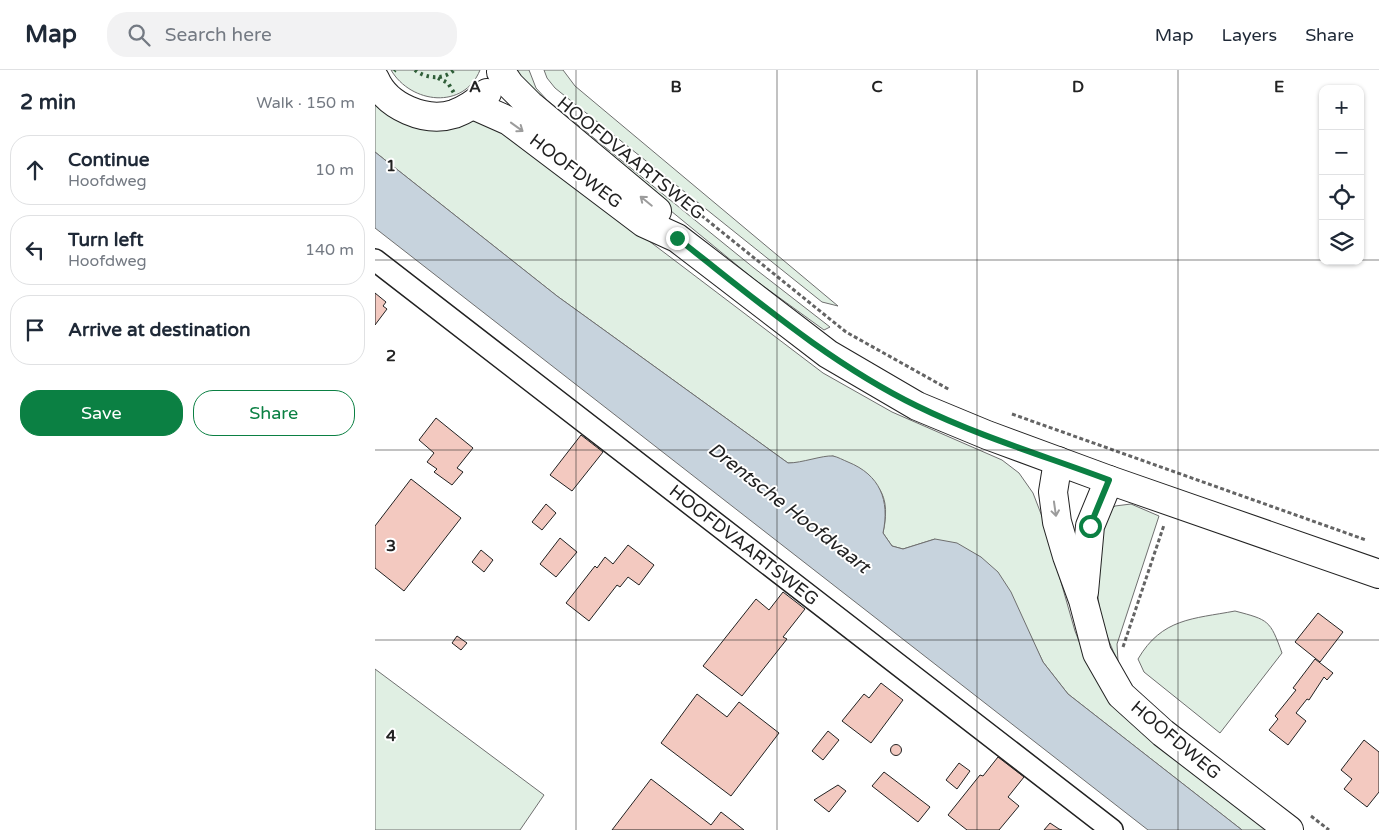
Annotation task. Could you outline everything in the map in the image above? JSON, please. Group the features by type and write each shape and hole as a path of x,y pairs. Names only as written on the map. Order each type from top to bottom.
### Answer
{"main road":[{"path":"375,79 390,99 409,111 431,116 453,114 473,106 490,91 501,71"},
{"name":"HOOFDWEG","path":"501,71 509,85 530,105 657,210 677,238"},
{"name":"HOOFDWEG","path":"473,106 509,121 644,222 677,238 828,354 917,406 987,436 1379,574"},
{"name":"HOOFDWEG","path":"1058,461 1053,492 1057,522 1083,600 1097,654 1121,695 1163,733 1298,821"},
{"name":"HOOFDWEG","path":"1083,600 1090,526 1109,480"}],"street":[{"name":"HOOFDVAARTSWEG","path":"375,260 1112,830"}],"path":[{"name":"HOOFDVAARTSWEG","path":"675,194 846,332 953,391"},
{"path":"1005,412 1370,541"},
{"path":"1123,652 1123,645 1167,515"},
{"path":"1298,821 1329,830"}],"green space":[{"path":"391,70 480,70 472,83 462,92 450,97 437,98 411,90"},
{"path":"515,70 529,70 536,88 547,100 754,268 830,327 824,330 755,280 536,100"},
{"path":"544,70 563,70 575,86 838,306 822,302 555,88 547,78"},
{"path":"375,94 465,118 483,120 512,137 823,373 892,412 1002,460 1019,473 1033,493 1043,519 1075,631 1090,669 1100,685 1268,830 1242,830 1068,694 1043,662 1027,629 935,539 903,549 892,546 883,533 885,503 882,493 868,477 833,456 801,463 788,463 557,296 375,152"},
{"path":"1131,504 1159,516 1117,644 1118,661 1109,642 1099,607 1097,574 1099,538 1101,518 1115,506"},
{"path":"1235,611 1267,623 1282,653 1220,733 1144,672 1138,659 1147,645 1168,628 1192,619"},
{"path":"375,669 544,795 520,830 375,830"}],"water":[{"name":"Drentsche Hoofdvaart","path":"375,152 557,296 788,463 833,456 859,467 875,481 880,490 885,510 883,533 892,546 903,549 935,539 957,543 981,557 998,572 1011,592 1043,662 1068,694 1242,830 1148,830 375,228"}],"building":[{"path":"375,293 386,302 383,306 387,309 375,325"},
{"path":"436,418 473,448 457,468 463,472 452,485 434,472 437,469 427,462 434,453 419,440"},
{"path":"581,435 603,452 572,491 550,475"},
{"path":"411,479 461,518 404,591 375,568 375,526"},
{"path":"546,504 556,513 542,530 532,522"},
{"path":"560,538 577,552 556,577 540,564"},
{"path":"628,545 654,565 639,585 628,577 620,587 617,585 589,621 566,603 595,566 597,568 605,557 613,564"},
{"path":"481,550 493,560 484,572 472,562"},
{"path":"783,592 805,609 783,637 787,639 742,696 703,666 756,599 769,610"},
{"path":"1318,613 1343,632 1320,662 1295,642"},
{"path":"457,636 467,643 461,650 452,643"},
{"path":"1315,659 1333,673 1327,680 1324,677 1309,700 1307,699 1296,713 1306,721 1288,745 1269,730 1278,719 1275,716 1296,690 1293,688"},
{"path":"881,683 903,700 871,743 842,721 864,694 869,698"},
{"path":"697,694 727,717 739,702 779,733 731,796 661,743"},
{"path":"828,731 839,740 823,760 812,751"},
{"path":"1364,740 1379,752 1379,792 1367,807 1344,789 1352,779 1341,770"},
{"path":"896,744 902,750 896,756 890,750"},
{"path":"998,757 1024,777 1008,797 1019,806 999,830 967,830 948,815 980,775 983,776"},
{"path":"959,763 970,771 957,789 946,780"},
{"path":"884,772 930,807 918,822 872,786"},
{"path":"651,779 711,825 721,812 744,830 612,830"},
{"path":"838,785 846,791 829,812 814,800"},
{"path":"1050,823 1059,829 1062,830 1044,830"}],"hedge":[{"path":"415,70 430,77 440,77 454,70"},
{"path":"438,78 448,83 454,93"}],"route":[{"path":"677,238 776,316 828,354 917,406 987,436 1109,480 1090,526"}]}
